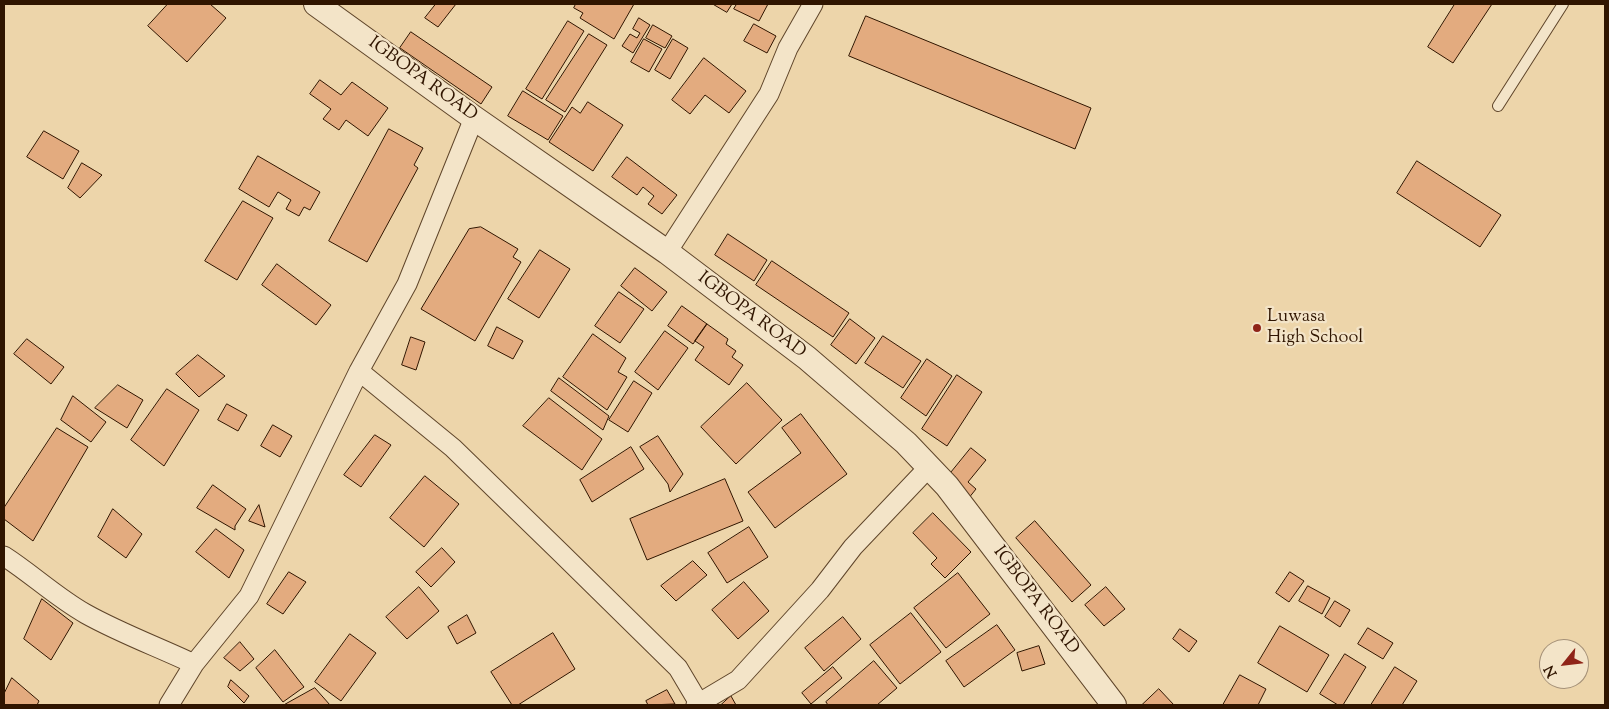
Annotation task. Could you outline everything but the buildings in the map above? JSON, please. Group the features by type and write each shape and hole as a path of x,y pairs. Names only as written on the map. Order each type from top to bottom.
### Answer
{"street":[{"name":"IGBOPA ROAD","path":"316,4 474,118 667,252 807,358 906,444 953,494 1114,705"},
{"path":"667,252 769,94 788,48 813,4"},
{"path":"170,705 194,664 249,596 359,371 406,284 474,118"},
{"path":"359,371 453,448 554,546 678,668 698,704 738,680 820,590 853,547 929,467"},
{"path":"4,556 20,566 50,591 86,614 194,664"}],"lane":[{"path":"1498,106 1563,4"}],"place":[{"name":"Luwasa High School","path":"1257,328"}]}
